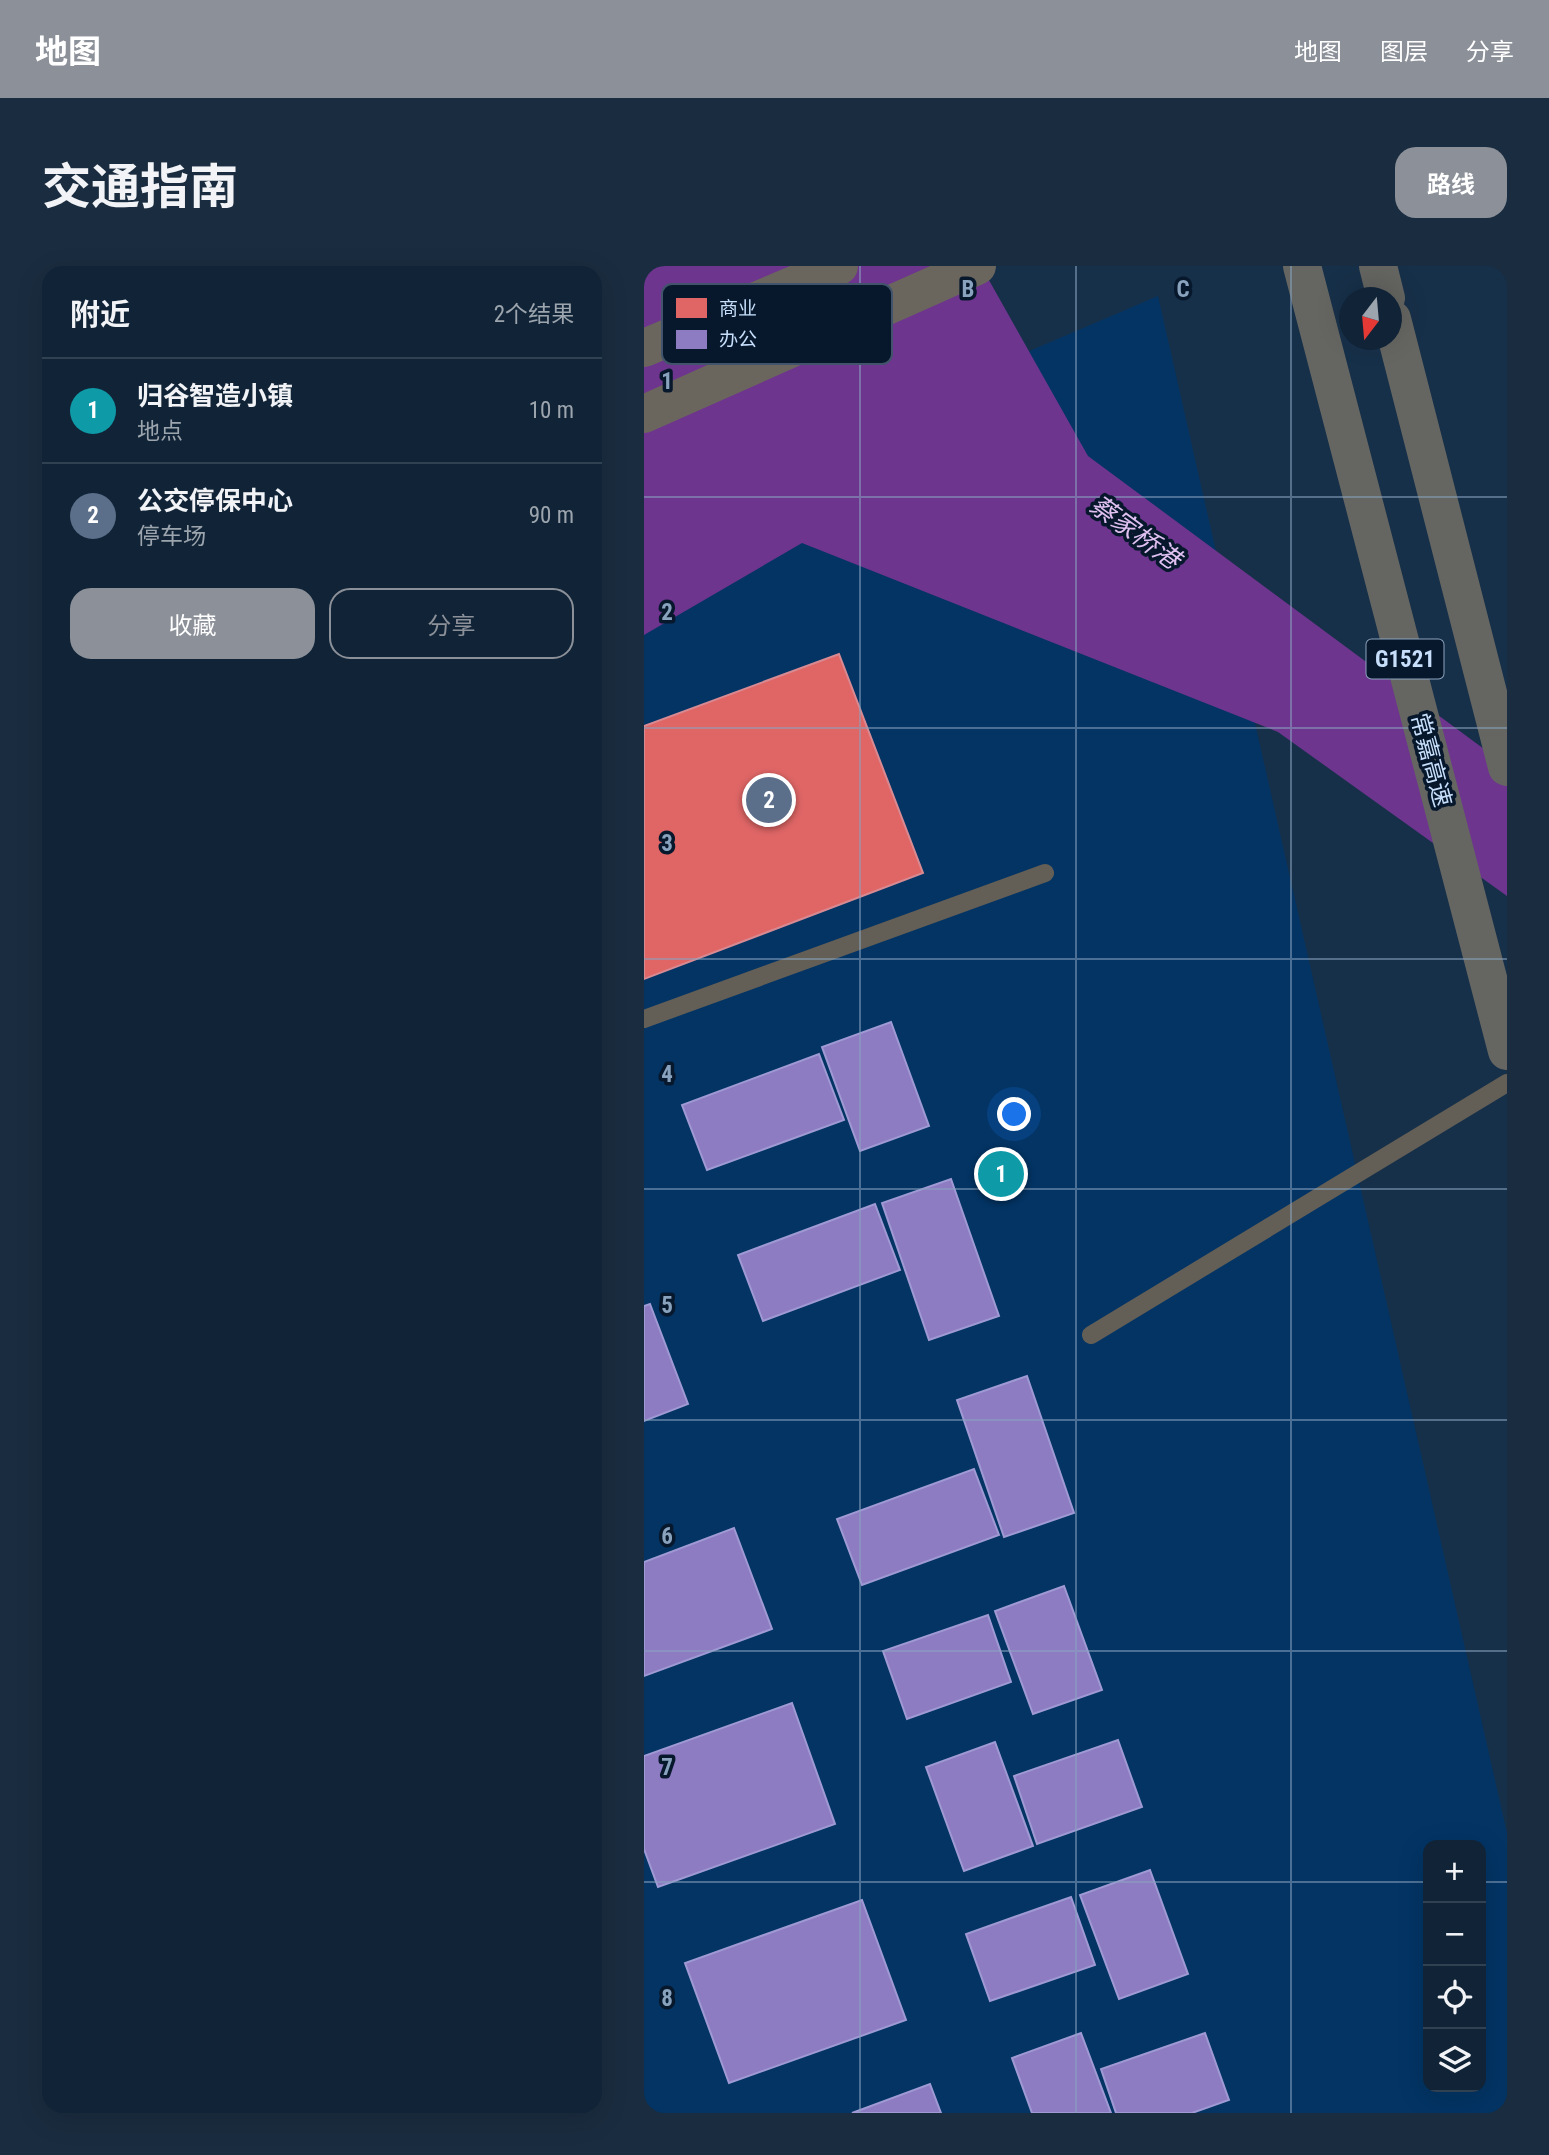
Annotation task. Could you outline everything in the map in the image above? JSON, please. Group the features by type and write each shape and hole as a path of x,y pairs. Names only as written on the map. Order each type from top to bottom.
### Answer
{"highway":[{"name":"常嘉高速","path":"1302,266 1507,1051"},
{"path":"1378,266 1383,287"},
{"name":"G1521","path":"1399,350 1507,767"}],"main road":[{"path":"796,284 839,266"},
{"path":"892,304 977,266"},
{"path":"644,348 662,340"},
{"path":"644,414 756,364"}],"lane":[{"path":"644,1019 1045,873"},
{"path":"1091,1335 1507,1083"}],"shaded area":[{"path":"1158,296 1507,1833 1507,2113 644,2113 644,516"}],"water":[{"name":"蔡家桥港","path":"644,266 981,266 1088,456 1507,766 1507,896 1278,732 802,543 644,635"}],"building: 商业":[{"path":"839,654 923,873 644,979 644,726"}],"building: 办公":[{"path":"891,1022 929,1126 860,1151 822,1047"},
{"path":"819,1054 844,1120 707,1170 682,1105"},
{"path":"951,1179 999,1316 929,1340 882,1203"},
{"path":"875,1204 900,1270 763,1321 738,1255"},
{"path":"650,1304 688,1404 644,1421 644,1306"},
{"path":"1027,1376 1074,1513 1004,1537 957,1400"},
{"path":"974,1469 999,1535 862,1585 837,1519"},
{"path":"734,1528 772,1629 644,1676 644,1562"},
{"path":"1064,1586 1102,1690 1033,1714 995,1611"},
{"path":"988,1615 1011,1682 907,1719 883,1651"},
{"path":"792,1703 835,1824 658,1887 644,1849 644,1756"},
{"path":"1118,1740 1142,1807 1037,1844 1014,1776"},
{"path":"995,1742 1033,1846 964,1871 926,1767"},
{"path":"1150,1870 1188,1974 1119,1999 1080,1895"},
{"path":"1071,1897 1095,1965 990,2001 966,1934"},
{"path":"862,1900 906,2020 729,2083 685,1963"},
{"path":"1081,2033 1111,2113 1032,2113 1012,2058"},
{"path":"1205,2033 1229,2100 1192,2113 1116,2113 1101,2069"},
{"path":"930,2084 941,2113 852,2113"}],"place":[{"name":"公交停保中心","path":"769,800"},
{"name":"归谷智造小镇","path":"1001,1174"}]}
